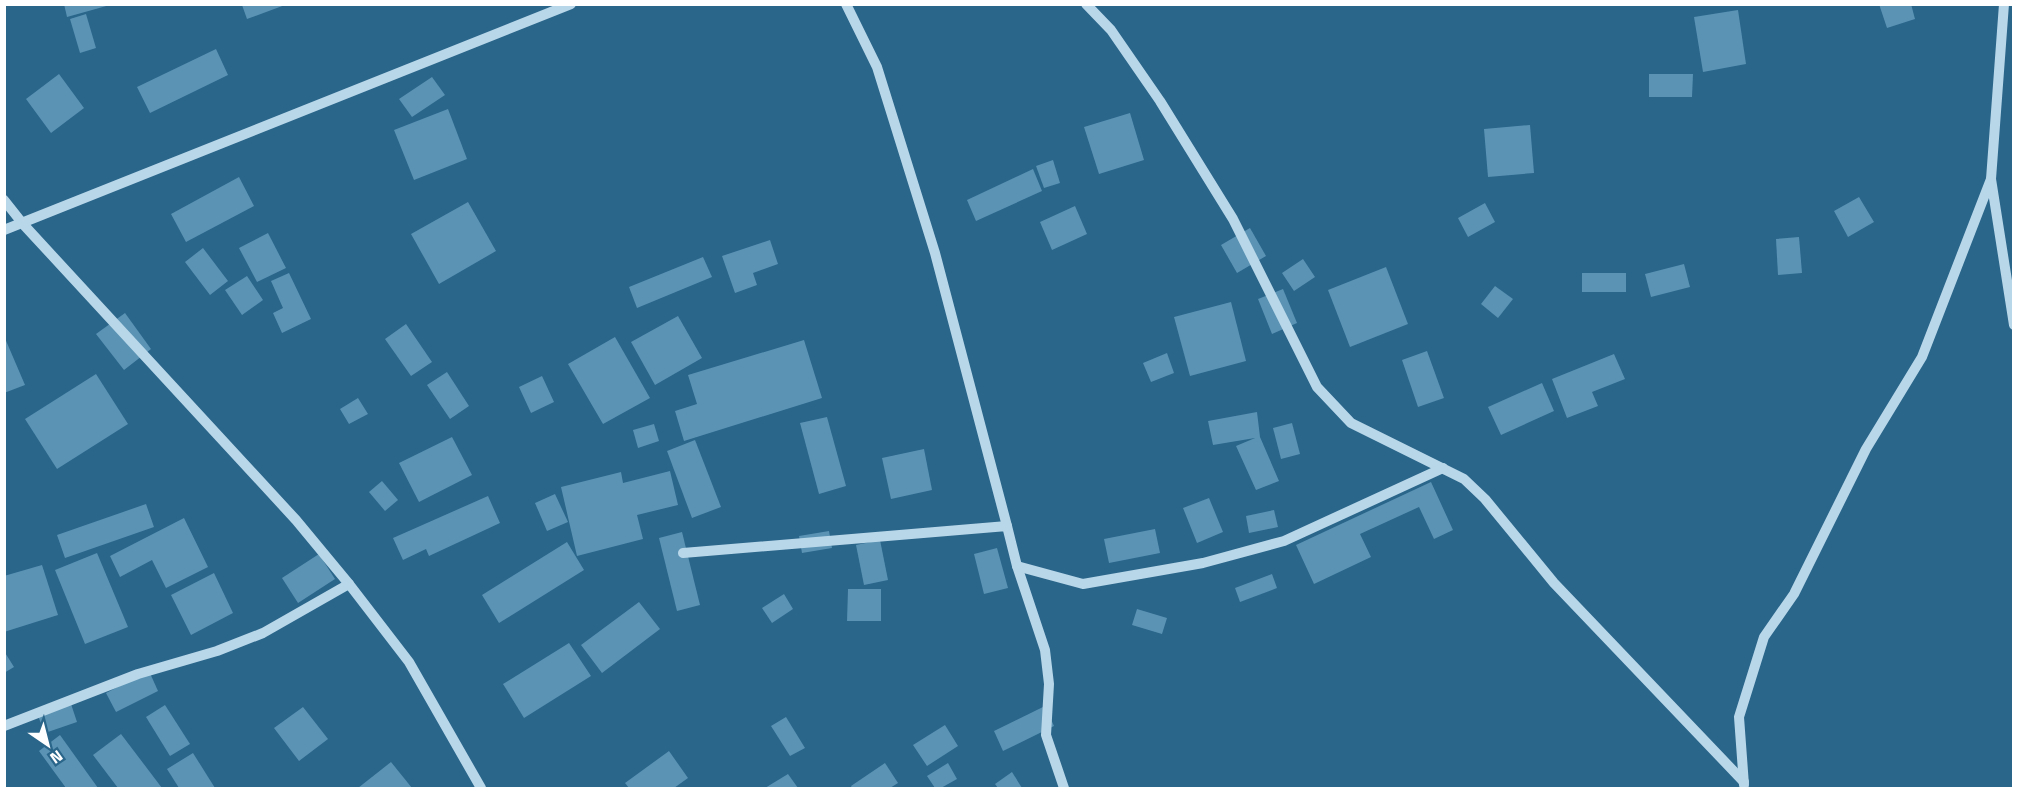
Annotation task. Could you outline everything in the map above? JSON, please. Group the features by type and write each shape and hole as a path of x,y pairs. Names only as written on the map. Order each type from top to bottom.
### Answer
{"street":[{"path":"4,230 571,4"},
{"path":"846,4 877,67 935,253 1017,566 1046,650 1049,684 1046,735 1064,789"},
{"path":"1086,4 1112,30 1160,101 1233,219 1317,387 1351,423 1464,479 1485,499 1554,583 1744,785"},
{"path":"2004,4 1991,179 2013,321"},
{"path":"1744,785 1739,717 1764,637 1794,594 1866,449 1922,357 1991,179"},
{"path":"4,200 23,224 296,520 349,584 409,662 481,789"},
{"path":"1017,566 1062,581 1083,584 1203,563 1284,541 1443,468"},
{"path":"683,553 1007,526"},
{"path":"4,726 138,674 217,651 263,633 349,584"}],"building":[{"path":"64,4 109,4 110,5 67,17"},
{"path":"1879,4 1911,4 1915,19 1887,28"},
{"path":"242,5 285,5 247,19"},
{"path":"1738,10 1746,64 1703,72 1694,17"},
{"path":"86,14 96,48 80,53 70,19"},
{"path":"216,49 228,75 150,113 137,87"},
{"path":"59,74 84,108 51,133 26,99"},
{"path":"1649,74 1693,74 1692,97 1649,97"},
{"path":"432,77 445,95 412,117 399,99"},
{"path":"448,109 467,159 414,180 394,130"},
{"path":"1130,113 1144,160 1099,174 1084,127"},
{"path":"1530,125 1534,173 1488,177 1484,129"},
{"path":"1053,160 1060,183 1044,188 1036,166"},
{"path":"1033,169 1042,191 976,221 967,200"},
{"path":"239,177 254,206 186,242 171,214"},
{"path":"1859,197 1874,222 1848,237 1834,211"},
{"path":"468,202 496,251 439,284 411,234"},
{"path":"1485,203 1495,222 1468,237 1458,218"},
{"path":"1075,206 1087,234 1052,250 1040,222"},
{"path":"1250,228 1266,256 1237,273 1221,245"},
{"path":"268,233 286,268 257,282 239,248"},
{"path":"1799,237 1802,273 1778,275 1776,239"},
{"path":"770,240 778,264 753,273 757,285 735,293 722,256"},
{"path":"203,248 228,281 210,295 185,262"},
{"path":"703,257 712,277 637,308 629,287"},
{"path":"1303,259 1315,277 1294,291 1282,273"},
{"path":"1684,264 1690,287 1651,297 1645,274"},
{"path":"1386,267 1408,324 1350,347 1328,290"},
{"path":"289,273 311,319 282,333 273,313 283,308 271,281"},
{"path":"1582,273 1626,273 1626,292 1582,292"},
{"path":"247,276 263,300 242,315 225,290"},
{"path":"1495,286 1513,299 1498,318 1481,304"},
{"path":"1283,289 1297,323 1272,334 1258,299"},
{"path":"1231,302 1246,361 1190,376 1174,317"},
{"path":"125,313 151,349 124,370 96,334"},
{"path":"678,316 702,358 655,385 631,342"},
{"path":"406,324 432,362 411,376 385,339"},
{"path":"4,336 25,385 4,393"},
{"path":"615,337 650,398 603,424 568,364"},
{"path":"804,340 822,398 684,441 675,411 697,404 688,375"},
{"path":"1427,351 1444,398 1418,407 1402,360"},
{"path":"1167,353 1174,373 1151,382 1143,363"},
{"path":"1614,354 1625,379 1592,392 1598,406 1567,418 1552,379"},
{"path":"447,372 469,406 450,419 427,385"},
{"path":"96,374 128,424 57,469 25,419"},
{"path":"542,376 554,402 531,413 519,387"},
{"path":"1542,383 1554,411 1501,435 1488,407"},
{"path":"358,398 368,414 349,424 340,409"},
{"path":"1257,412 1260,437 1279,481 1256,490 1236,446 1255,438 1213,445 1208,421"},
{"path":"827,417 846,486 819,494 800,423"},
{"path":"1292,423 1300,454 1281,459 1273,428"},
{"path":"654,424 659,441 638,448 633,430"},
{"path":"452,437 472,475 419,502 399,463"},
{"path":"695,440 721,507 692,518 667,451"},
{"path":"924,449 932,490 891,499 882,458"},
{"path":"670,471 678,505 637,515 643,539 577,556 561,487 621,472 623,483"},
{"path":"382,481 398,500 385,511 369,492"},
{"path":"1431,482 1453,530 1434,539 1419,507 1360,534 1371,557 1314,584 1296,545"},
{"path":"555,494 568,522 547,531 535,503"},
{"path":"488,496 500,523 429,556 426,549 403,560 393,538"},
{"path":"1209,498 1223,532 1197,543 1183,508"},
{"path":"146,504 154,527 65,558 57,535"},
{"path":"1274,510 1278,527 1249,533 1246,516"},
{"path":"184,518 208,567 166,588 152,560 120,577 110,556"},
{"path":"1155,529 1160,553 1109,563 1104,539"},
{"path":"829,531 832,548 802,553 799,536"},
{"path":"682,532 700,605 677,611 659,538"},
{"path":"880,540 888,580 864,585 856,545"},
{"path":"567,542 584,570 499,623 482,595"},
{"path":"997,548 1008,588 984,594 974,554"},
{"path":"97,553 128,627 85,644 55,570"},
{"path":"319,554 335,579 298,603 282,578"},
{"path":"42,565 58,615 4,632 4,576"},
{"path":"214,573 233,613 191,635 171,595"},
{"path":"1272,574 1277,588 1240,602 1235,588"},
{"path":"848,589 881,589 881,621 847,621"},
{"path":"784,594 793,609 772,623 762,608"},
{"path":"639,602 660,629 602,673 581,645"},
{"path":"1137,609 1167,618 1162,634 1132,625"},
{"path":"569,643 591,676 524,718 503,684"},
{"path":"4,651 14,667 4,673"},
{"path":"149,671 158,691 116,712 106,693"},
{"path":"71,704 77,722 45,733 38,716"},
{"path":"165,705 190,744 170,756 146,717"},
{"path":"1045,706 1054,726 1003,751 994,731"},
{"path":"303,707 328,739 299,761 274,728"},
{"path":"786,717 805,748 790,756 771,726"},
{"path":"945,725 958,746 927,766 913,745"},
{"path":"121,734 162,788 118,788 93,755"},
{"path":"60,735 98,788 66,788 39,751"},
{"path":"669,751 688,778 674,788 629,788 625,783"},
{"path":"193,753 215,788 179,788 167,769"},
{"path":"391,762 412,788 358,788"},
{"path":"885,763 898,783 890,788 852,788 851,786"},
{"path":"948,763 957,779 941,788 935,788 927,776"},
{"path":"1012,772 1022,788 998,788 995,784"},
{"path":"788,774 798,788 765,788"}]}
